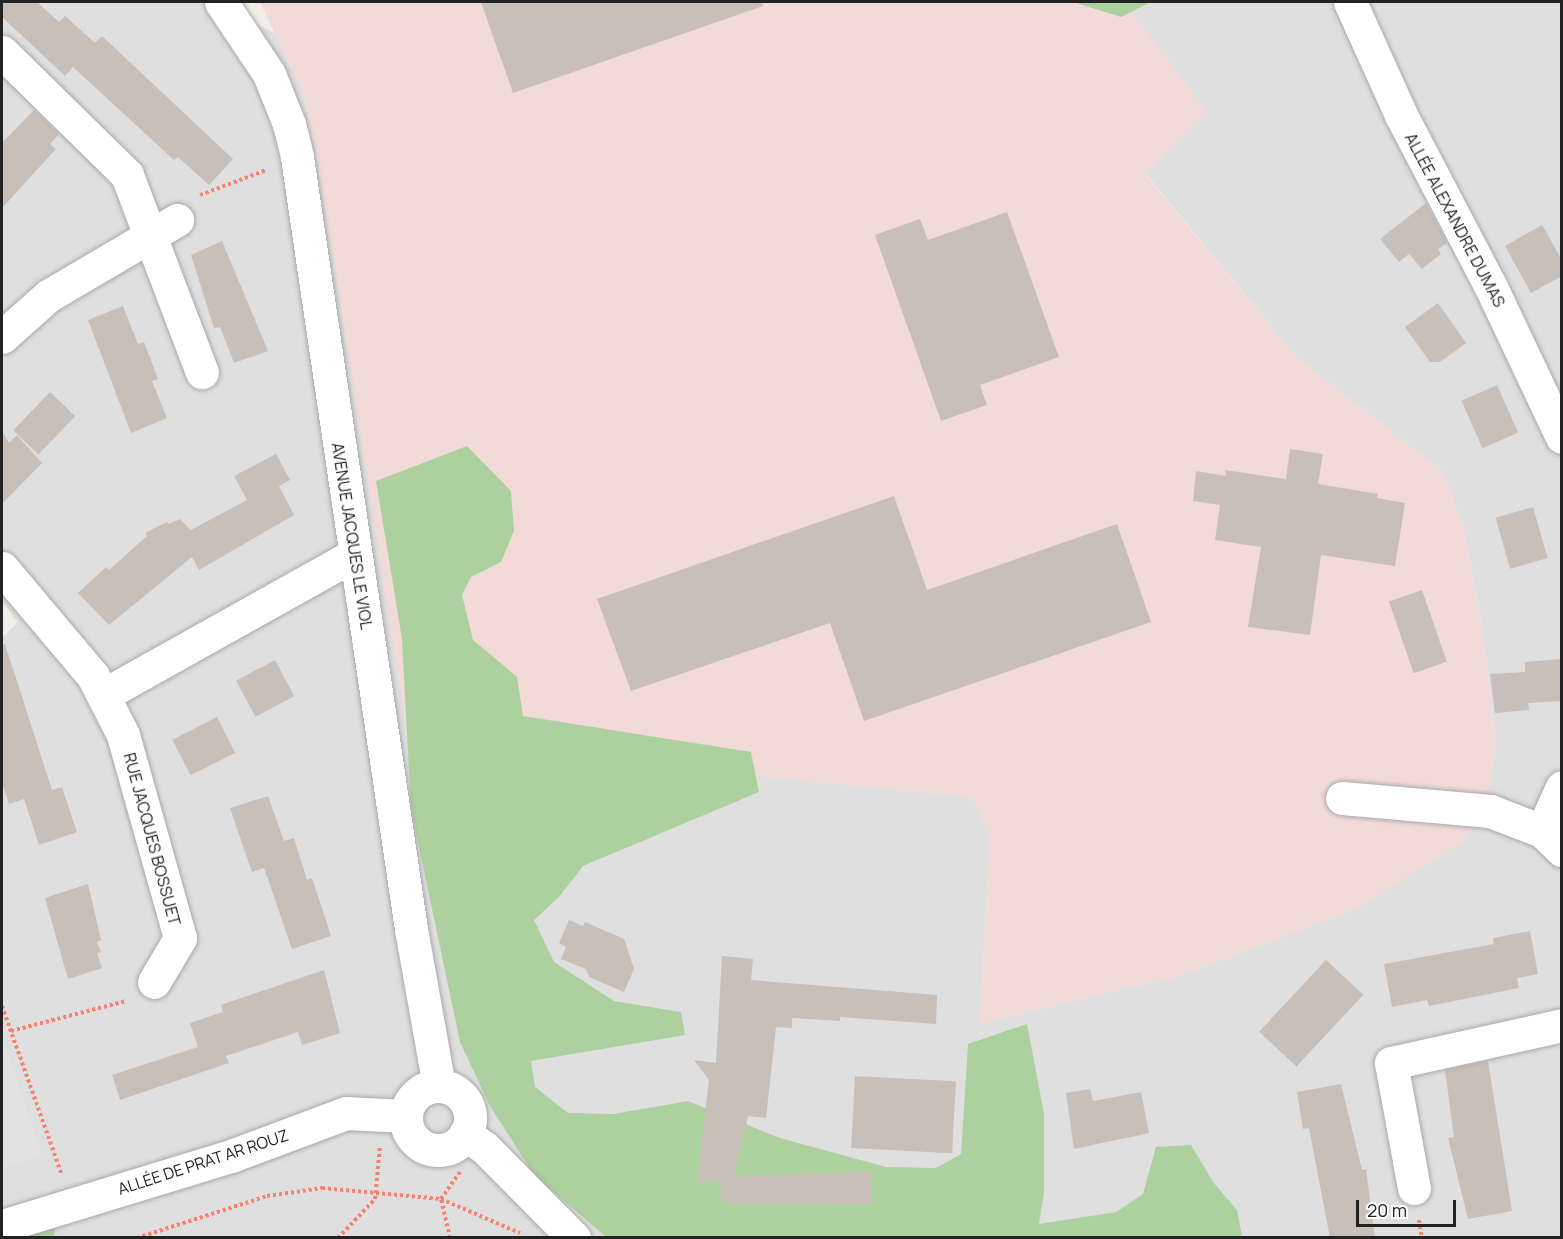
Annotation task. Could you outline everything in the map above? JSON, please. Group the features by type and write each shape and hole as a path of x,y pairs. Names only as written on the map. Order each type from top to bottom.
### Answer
{"street":[{"name":"AVENUE JACQUES LE VIOL","path":"221,2 269,74 289,124 297,157 411,929 439,1086"},
{"name":"ALLÉE ALEXANDRE DUMAS","path":"1350,2 1401,115 1490,285 1562,437"},
{"path":"8,71 121,168 164,229 202,372"},
{"path":"2,337 48,297 164,229"},
{"path":"105,694 354,555"},
{"name":"RUE JACQUES BOSSUET","path":"8,575 105,694 123,735 180,938 154,982"},
{"path":"1342,798 1490,811 1552,840 1562,787"},
{"path":"1413,1188 1390,1062 1562,1025"},
{"path":"475,1141 444,1149 425,1147 394,1115 408,1107 420,1092 439,1086 450,1088 464,1099 475,1141 574,1238"},
{"name":"ALLÉE DE PRAT AR ROUZ","path":"2,1226 231,1156 327,1119 357,1112 394,1115"}],"path":[{"path":"164,229 179,201 297,157"},
{"path":"10,1031 130,1000 154,982"},
{"path":"2,1006 73,1204"},
{"path":"338,1238 365,1213 379,1191 394,1115"},
{"path":"450,1238 441,1199 460,1171 475,1141"},
{"path":"136,1238 293,1190 379,1191 441,1199 528,1238"}],"shaded area":[{"path":"2,2 215,2 278,35 305,98 318,161 609,761 973,797 990,835 980,1023 1185,974 1359,907 1488,797 1496,744 1481,619 1463,528 1443,472 1297,358 1145,173 1123,2 1561,2 1561,1237 2,1238 2,638 18,622 2,602"},
{"path":"260,2 1123,2 1207,111 1145,174 1297,358 1443,472 1463,528 1481,619 1496,744 1488,797 1466,840 1359,907 1185,974 980,1023 990,835 973,797 609,761 414,777 318,161 305,98"},
{"path":"2,1036 42,1155 2,1167"}],"green space":[{"path":"1073,2 1151,2 1121,17"},
{"path":"467,446 511,491 514,531 501,562 471,577 462,595 473,640 517,677 523,716 751,752 759,792 583,866 559,897 534,920 554,962 614,1001 681,1012 685,1035 531,1061 535,1087 568,1113 614,1114 688,1101 780,1138 886,1167 936,1168 961,1154 968,1044 1027,1024 1044,1114 1044,1192 1039,1224 1116,1212 1143,1194 1156,1147 1191,1145 1213,1182 1237,1210 1242,1237 606,1237 534,1175 490,1106 460,1042 411,809 402,639 376,481"},
{"path":"56,1226 54,1237 2,1237"}],"building":[{"path":"2,2 37,2 59,22 65,16 95,43 102,36 233,159 209,185 178,157 174,160 73,67 65,76 2,17"},
{"path":"481,2 762,2 763,6 513,93"},
{"path":"34,110 59,134 50,144 56,149 2,208 2,143"},
{"path":"1426,203 1447,243 1438,249 1441,254 1422,269 1409,254 1399,262 1380,239"},
{"path":"1007,212 1059,357 980,385 987,405 941,421 875,235 920,219 928,240"},
{"path":"1542,225 1562,260 1562,276 1531,293 1505,246"},
{"path":"222,241 268,351 234,363 220,327 214,328 191,255"},
{"path":"1438,303 1466,343 1440,362 1430,362 1405,327"},
{"path":"123,306 138,344 144,342 158,379 152,381 167,418 131,433 88,320"},
{"path":"1497,385 1518,433 1483,448 1461,401"},
{"path":"50,392 75,416 38,454 13,430"},
{"path":"2,431 9,443 17,435 42,463 2,504"},
{"path":"1290,449 1323,454 1318,484 1378,494 1377,498 1405,503 1395,566 1321,555 1310,635 1248,627 1261,547 1215,540 1220,505 1193,501 1196,471 1226,476 1225,470 1286,479"},
{"path":"276,454 290,480 279,486 294,515 199,570 192,557 109,625 78,593 106,567 109,570 147,536 145,533 167,522 169,524 180,519 191,530 247,500 234,476"},
{"path":"894,496 927,590 1117,524 1151,622 864,721 830,623 631,691 597,599"},
{"path":"1533,507 1548,558 1510,569 1496,518"},
{"path":"1422,590 1447,662 1414,673 1389,601"},
{"path":"5,644 52,790 62,787 77,832 39,845 24,799 9,804 2,783 2,645"},
{"path":"1562,659 1562,701 1528,703 1529,710 1495,713 1490,674 1525,672 1525,662"},
{"path":"275,660 294,696 255,717 236,681"},
{"path":"217,717 235,753 191,775 172,740"},
{"path":"268,796 284,841 294,838 307,880 312,878 331,936 292,949 264,868 252,872 230,808"},
{"path":"88,884 101,940 97,942 101,952 97,953 102,968 68,979 45,898"},
{"path":"569,920 583,926 585,922 624,939 634,969 624,992 589,977 586,969 561,959 566,947 559,943"},
{"path":"1530,931 1538,974 1517,978 1519,988 1429,1006 1427,1000 1392,1007 1384,964 1494,944 1493,938"},
{"path":"722,956 753,959 751,980 937,995 936,1024 840,1017 840,1021 792,1018 792,1028 776,1027 766,1118 748,1116 734,1176 871,1172 871,1204 741,1205 721,1201 720,1181 697,1182 709,1080 694,1060 716,1063"},
{"path":"1326,960 1363,995 1296,1066 1259,1032"},
{"path":"324,970 340,1033 302,1045 298,1032 226,1056 229,1063 120,1100 112,1075 198,1047 190,1023 223,1012 221,1005"},
{"path":"1488,1061 1512,1211 1468,1219 1448,1138 1454,1137 1445,1070"},
{"path":"855,1076 956,1081 952,1153 851,1148"},
{"path":"1341,1084 1362,1170 1366,1169 1375,1238 1330,1238 1309,1128 1303,1129 1297,1092"},
{"path":"1090,1089 1093,1101 1141,1092 1149,1133 1074,1149 1066,1093"}]}
